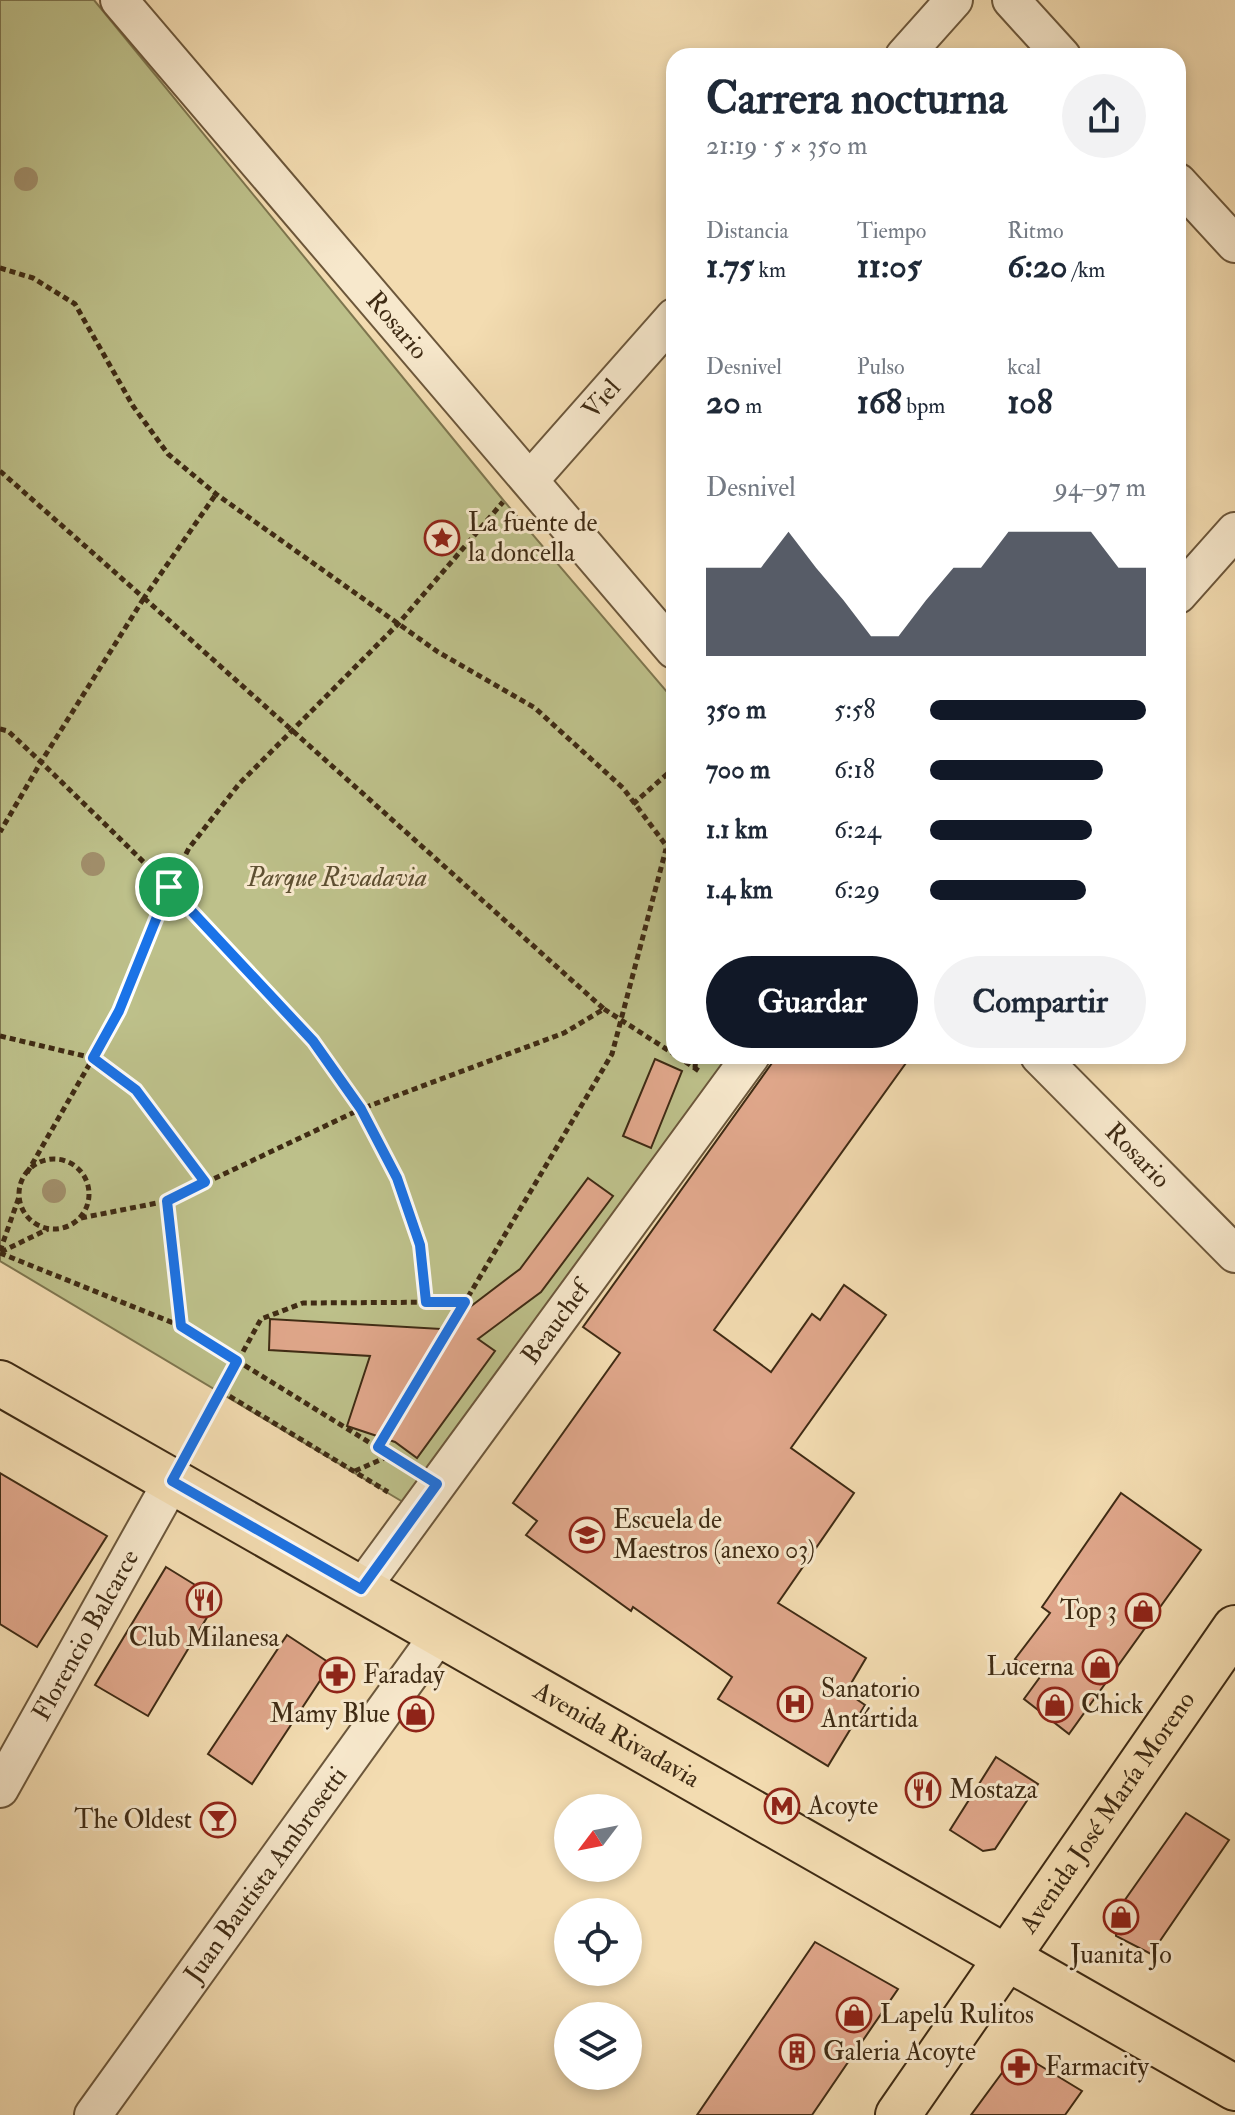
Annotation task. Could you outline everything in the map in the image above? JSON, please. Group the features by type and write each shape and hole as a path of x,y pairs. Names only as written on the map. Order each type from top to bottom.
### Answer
{"main road":[{"name":"Avenida Rivadavia","path":"0,1383 1235,2088"},
{"name":"Avenida José María Moreno","path":"898,2115 1235,1628"}],"street":[{"name":"Rosario","path":"119,0 517,491 666,642"},
{"path":"911,48 954,0"},
{"path":"1011,0 1055,48"},
{"path":"1186,191 1235,244"},
{"name":"Viel","path":"517,491 666,326"},
{"path":"1186,586 1235,531"},
{"name":"Beauchef","path":"361,1589 745,1064"},
{"name":"Rosario","path":"1047,1064 1235,1254"},
{"name":"Florencio Balcarce","path":"0,1789 172,1481"},
{"name":"Juan Bautista Ambrosetti","path":"93,2115 440,1633"}],"path":[{"path":"0,268 33,278 75,304 133,406 168,454 216,494 438,652 535,708 623,788 666,849 612,1054 378,1447"},
{"path":"0,471 604,1009 666,1049"},
{"path":"0,1252 27,1173 119,1011 169,887 189,848 290,731 398,624 517,491"},
{"path":"0,832 144,598 216,494"},
{"path":"0,729 8,731 169,887 313,1041 361,1109 397,1178 420,1245 426,1302"},
{"path":"633,804 666,775"},
{"path":"0,1252 48,1229 61,1229 81,1218 167,1201 361,1109 564,1033 604,1009"},
{"path":"0,1036 93,1058 136,1090 205,1182"},
{"path":"695,1064 695,1068"},
{"path":"27,1173 46,1160 69,1162 79,1169 90,1195 81,1218"},
{"path":"19,1196 28,1218 48,1229"},
{"path":"167,1201 181,1326"},
{"path":"0,1252 181,1326 390,1455 428,1497"},
{"path":"172,1481 261,1319 303,1303 465,1302"},
{"path":"221,1391 354,1472 428,1497"},
{"path":"354,1472 390,1455"}],"green space":[{"name":"Parque Rivadavia","path":"0,0 94,0 504,501 666,691 666,1064 745,1064 418,1511 0,1261"}],"building":[{"path":"655,1059 682,1071 651,1148 623,1136"},
{"path":"771,1064 905,1064 714,1330 771,1372 812,1314 820,1320 844,1285 886,1315 791,1448 854,1493 778,1603 866,1658 846,1692 865,1705 828,1766 718,1699 732,1677 633,1607 631,1611 526,1535 537,1521 513,1503 620,1353 583,1327"},
{"path":"588,1178 613,1196 541,1292 478,1339 495,1351 417,1458 395,1442 347,1426 370,1356 269,1350 270,1319 441,1329 520,1269"},
{"path":"0,1473 107,1536 37,1647 0,1624"},
{"path":"1121,1493 1201,1550 1069,1734 1024,1699 1040,1677 1015,1659 1050,1613 1042,1607"},
{"path":"166,1567 218,1599 148,1716 95,1685"},
{"path":"287,1635 331,1664 252,1784 208,1754"},
{"path":"996,1757 1038,1784 995,1849 983,1851 950,1830"},
{"path":"1186,1813 1229,1840 1151,1954 1116,1936 1115,1914"},
{"name":"Galeria Acoyte","path":"815,1942 898,1989 812,2115 697,2115"},
{"path":"1026,2057 1082,2091 1065,2115 971,2115 1010,2062"}],"place":[{"name":"La fuente de la doncella","path":"442,538"},
{"name":"Escuela de Maestros (anexo 03)","path":"587,1535"},
{"name":"Club Milanesa","path":"204,1600"},
{"name":"Top 3","path":"1143,1611"},
{"name":"Lucerna","path":"1100,1667"},
{"name":"Faraday","path":"337,1675"},
{"name":"Sanatorio Antártida","path":"795,1704"},
{"name":"Chick","path":"1055,1705"},
{"name":"Mamy Blue","path":"416,1714"},
{"name":"Mostaza","path":"923,1790"},
{"name":"Acoyte","path":"782,1806"},
{"name":"The Oldest","path":"218,1820"},
{"name":"Juanita Jo","path":"1121,1917"},
{"name":"Lapelu Rulitos","path":"854,2015"},
{"name":"Galeria Acoyte","path":"797,2052"},
{"name":"Farmacity","path":"1019,2067"}],"route":[{"path":"169,887 313,1041 361,1109 397,1178 420,1245 426,1302 465,1302 378,1447 437,1484 361,1589 172,1481 237,1361 181,1326 167,1201 205,1182 136,1090 93,1058 119,1011 169,887"}]}
